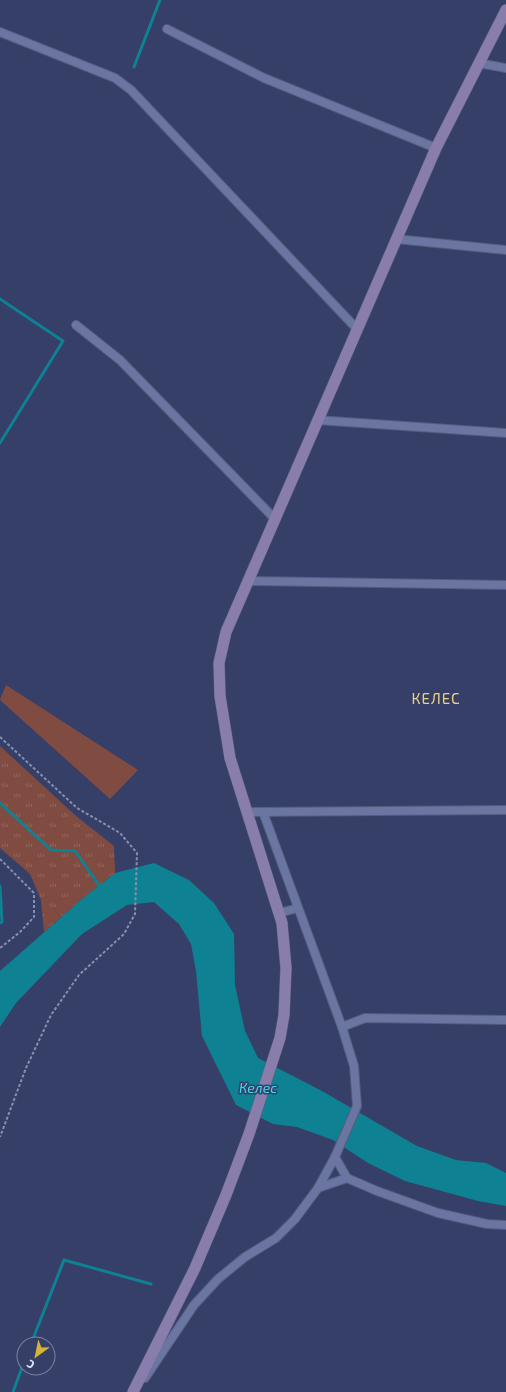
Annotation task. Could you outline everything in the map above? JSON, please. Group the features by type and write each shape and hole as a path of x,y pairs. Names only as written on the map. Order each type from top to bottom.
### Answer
{"main road":[{"path":"134,1392 195,1268 226,1195 249,1134 280,1038 284,1015 286,968 282,923 230,758 220,696 220,663 226,632 274,518 436,148 506,10"}],"street":[{"path":"167,29 264,78 436,148"},
{"path":"0,32 115,78 131,90 357,328"},
{"path":"478,63 506,68"},
{"path":"396,239 506,250"},
{"path":"76,325 120,360 274,518"},
{"path":"317,420 506,433"},
{"path":"248,581 506,585"},
{"path":"247,812 506,810"},
{"path":"134,1392 194,1305 218,1279 245,1257 276,1238 295,1219 318,1188 335,1157 357,1106 354,1066 342,1027 263,812"},
{"path":"279,913 298,908"},
{"path":"342,1027 365,1018 506,1020"},
{"path":"335,1157 347,1178 378,1191 438,1213 487,1224 506,1224"},
{"path":"318,1188 347,1178"}],"path":[{"path":"0,737 77,808 120,833 137,853 135,914 124,934 79,975 51,1016 26,1068 0,1137"},
{"path":"0,859 34,893 34,917 20,932 0,948"}],"green space":[{"path":"6,685 138,770 110,799 0,700"},
{"path":"0,746 76,816 114,846 115,873 44,932 41,900 30,874 0,848"}],"water":[{"name":"Келес","path":"154,863 189,880 214,903 234,934 235,985 245,1031 258,1058 322,1091 417,1146 456,1160 486,1163 506,1173 506,1206 478,1201 405,1181 368,1163 333,1140 297,1127 273,1124 236,1105 202,1036 196,971 191,944 179,924 154,902 127,905 82,934 16,1003 0,1027 0,971 82,899 115,873"}],"waterway":[{"path":"134,67 160,0"},
{"path":"0,299 63,341 0,443"},
{"path":"0,803 51,850 75,851 101,888"},
{"path":"0,886 2,922 0,923"},
{"path":"34,1336 64,1260 151,1284"},
{"path":"13,1392 19,1376"}],"district":[{"name":"КЕЛЕС","path":"436,698"}]}
